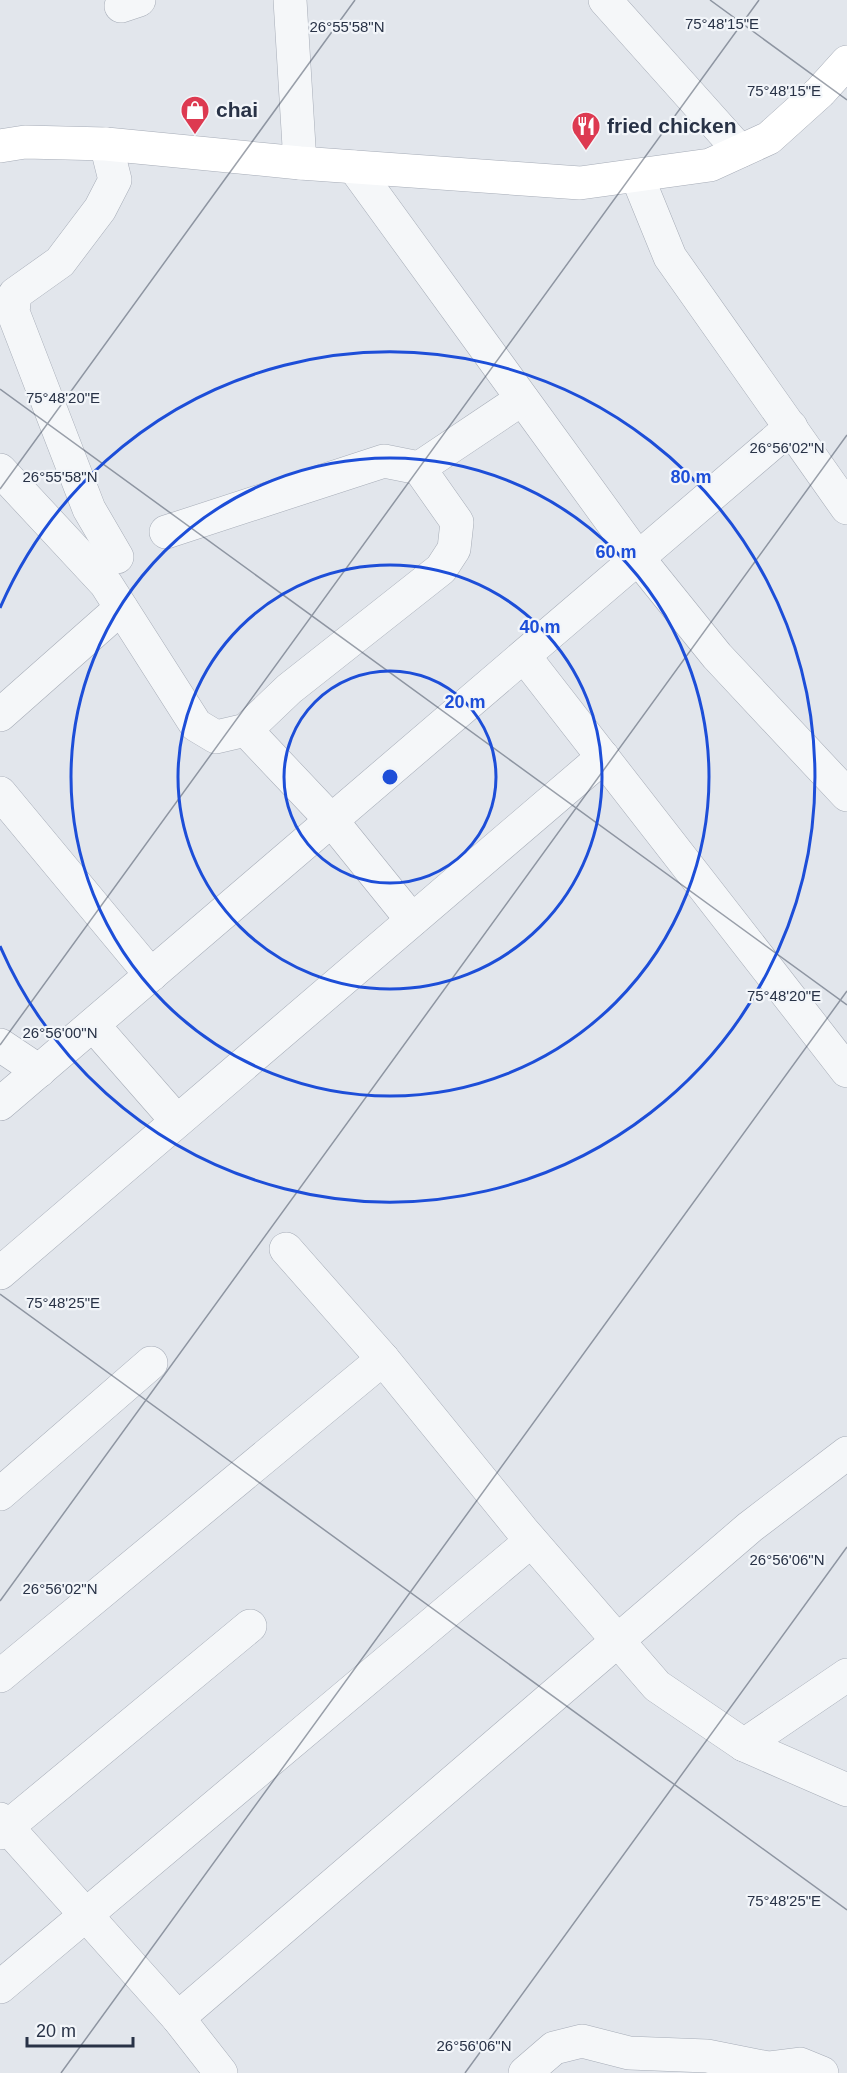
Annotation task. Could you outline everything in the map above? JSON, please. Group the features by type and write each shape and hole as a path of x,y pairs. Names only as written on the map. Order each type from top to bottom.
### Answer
{"street":[{"path":"290,0 300,163"},
{"path":"605,0 740,151"},
{"path":"0,146 25,142 106,144 300,163 580,183 710,165 769,138 820,92 847,62"},
{"path":"106,144 115,180 100,209 60,262 15,294 13,312 89,509 117,557"},
{"path":"354,167 638,558 717,656 847,795"},
{"path":"637,176 670,257 847,508"},
{"path":"419,468 522,399"},
{"path":"0,1104 791,427"},
{"path":"0,470 106,584 196,725 216,737 246,730 289,689 441,569 454,549 457,522 419,468 384,461 166,532"},
{"path":"0,715 121,608"},
{"path":"524,656 847,1071"},
{"path":"246,730 332,821 412,920"},
{"path":"0,1273 603,757"},
{"path":"0,793 151,975"},
{"path":"93,1025 177,1121"},
{"path":"0,1045 39,1071"},
{"path":"286,1249 383,1359 531,1541 657,1686 744,1745 847,1790"},
{"path":"0,1676 383,1359"},
{"path":"0,1494 151,1363"},
{"path":"178,2018 750,1527 847,1453"},
{"path":"0,1987 531,1541"},
{"path":"221,2073 178,2018 2,1826 250,1626"},
{"path":"744,1745 847,1675"},
{"path":"525,2073 554,2048 582,2040 629,2053 707,2056 768,2068 800,2064 822,2073"}],"place":[{"name":"chai","path":"195,136"},
{"name":"fried chicken","path":"586,152"}]}
